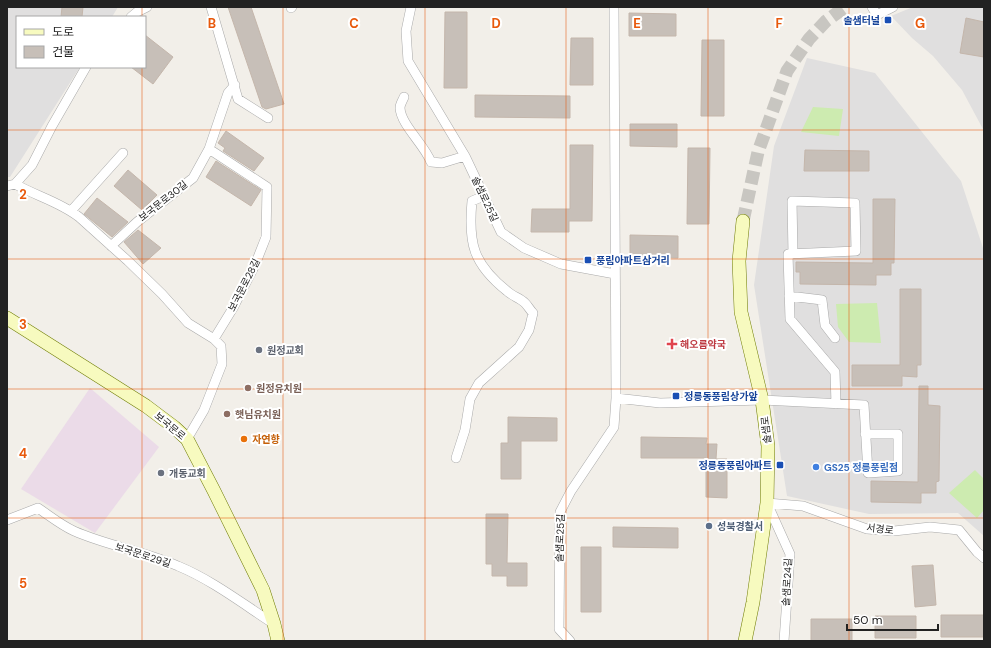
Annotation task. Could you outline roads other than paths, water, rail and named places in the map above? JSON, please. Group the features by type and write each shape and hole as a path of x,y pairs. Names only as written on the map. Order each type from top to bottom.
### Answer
{"street":[{"path":"132,16 147,7"},
{"path":"211,7 238,99 268,118"},
{"name":"솔샘로25길","path":"411,7 406,31 408,61 464,156 501,232 524,248 561,264 615,274 616,398 614,427 571,491 560,512 559,629 570,641"},
{"path":"614,7 615,274"},
{"path":"872,7 877,15 893,7"},
{"path":"85,68 52,126 32,165 11,185 71,211 162,294 188,323 214,339 222,346 222,364 204,410 187,439"},
{"name":"보국문로30길","path":"111,246 137,222 193,178 209,149 228,93 234,85"},
{"path":"404,97 400,106 402,118 427,152 430,162 442,163 464,156"},
{"name":"보국문로28길","path":"209,149 267,187 268,196 266,237 255,265 233,308 214,339"},
{"path":"71,211 123,153"},
{"path":"456,458 464,430 470,399 479,383 519,347 529,330 533,313 524,303 507,292 483,269 472,243 470,219 472,201 484,196"},
{"path":"793,254 792,201 855,203 856,251 793,254 788,254 790,320 835,372 836,404"},
{"name":"솔샘로","path":"743,221 739,261 740,312 762,400 768,446 767,503 753,602 745,641"},
{"path":"789,296 822,300 825,325 835,338"},
{"name":"보국문로","path":"7,318 146,406 187,439 263,590 278,641"},
{"path":"616,398 660,403 762,400 864,405 865,434 868,473 898,471 898,434 865,434"},
{"name":"서경로","path":"767,503 803,506 867,529 894,531 930,527 959,530 976,552 984,558"},
{"name":"솔샘로24길","path":"767,503 790,554 784,641"},
{"name":"보국문로29길","path":"7,520 38,508 73,531 178,566 211,584 274,624"}],"tunnel":[{"path":"743,221 758,152 787,71 809,39 826,21 845,7"}],"place":[{"name":"솔샘터널","path":"888,20"},
{"name":"풍림아파트삼거리","path":"588,260"},
{"name":"해오름약국","path":"672,344"},
{"name":"원정교회","path":"259,350"},
{"name":"원정유치원","path":"248,388"},
{"name":"정릉동풍림상가앞","path":"676,396"},
{"name":"햇님유치원","path":"227,414"},
{"name":"자연향","path":"244,439"},
{"name":"정릉동풍림아파트","path":"780,465"},
{"name":"GS25 정릉풍림점","path":"816,467"},
{"name":"개동교회","path":"161,473"},
{"name":"성북경찰서","path":"709,526"}]}
